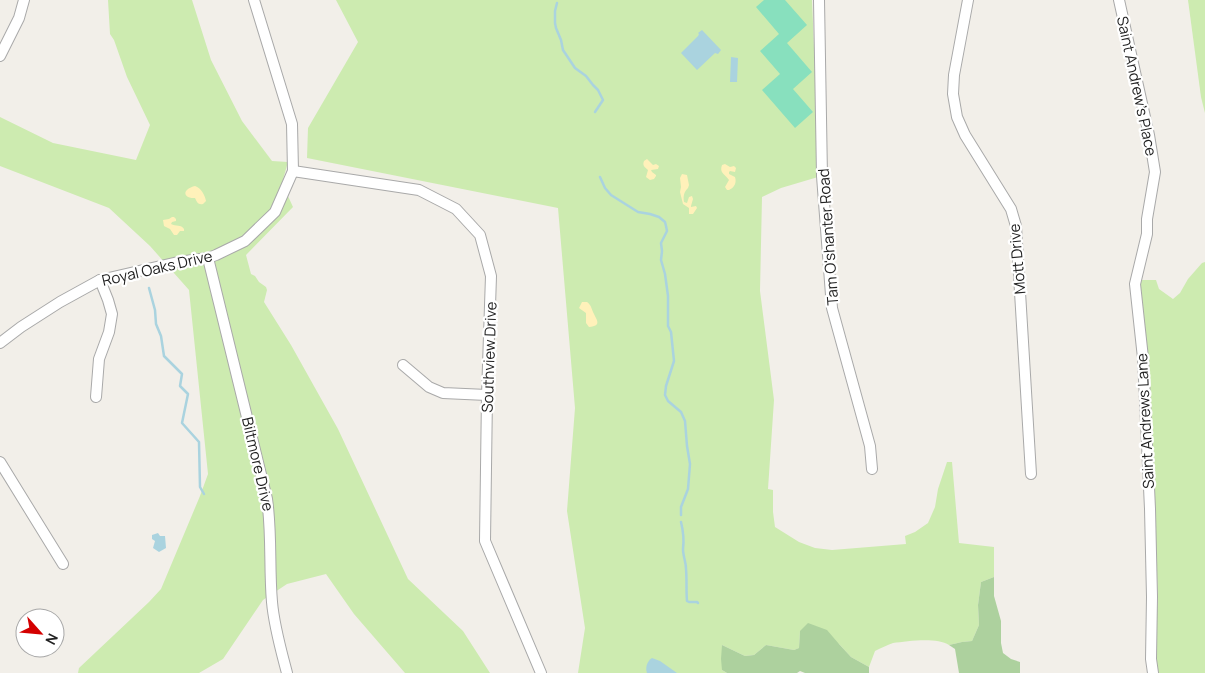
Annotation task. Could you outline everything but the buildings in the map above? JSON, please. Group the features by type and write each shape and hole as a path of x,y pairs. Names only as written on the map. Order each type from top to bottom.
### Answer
{"street":[{"path":"0,56 19,18 24,0"},
{"name":"Royal Oaks Drive","path":"0,343 60,302 100,280 178,262 208,258 245,241 275,212 294,171 292,124 254,0"},
{"name":"Tam O'shanter Road","path":"819,0 822,176 832,308 870,446 872,469"},
{"name":"Mott Drive","path":"968,0 954,75 953,94 956,117 1011,209 1016,226 1031,474"},
{"name":"Saint Andrew's Place","path":"1119,0 1149,135 1155,172"},
{"name":"Southview Drive","path":"294,171 419,190 456,209 480,235 491,276 485,541 541,673"},
{"name":"Saint Andrews Lane","path":"1153,673 1151,659 1150,509 1143,358 1135,284 1147,234 1147,219 1155,172"},
{"name":"Biltmore Drive","path":"208,258 267,499 270,517 271,600 287,673"},
{"path":"96,397 99,359 109,332 112,314 100,280"},
{"path":"403,365 429,387 443,393 487,394"},
{"path":"0,462 63,564"}],"green space":[{"path":"108,0 192,0 211,60 242,121 272,161 288,162 282,183 293,207 246,255 251,274 266,287 264,302 291,345 338,429 408,579 463,631 490,673 405,673 354,614 326,574 287,584 263,600 223,659 199,673 78,673 79,668 161,589 208,474 189,290 150,246 109,208 0,166 0,117 53,143 136,160 150,125 127,77 114,40 110,34"},
{"path":"336,0 812,0 818,177 781,188 762,197 760,291 774,400 768,489 773,490 775,527 799,542 815,548 832,550 906,544 905,536 928,523 935,507 938,489 947,462 952,462 959,543 994,547 994,577 981,582 978,605 979,625 972,641 949,645 930,640 893,643 875,651 869,667 851,657 839,644 800,631 799,648 794,650 766,645 754,655 745,656 722,645 722,670 727,673 578,673 585,628 567,511 575,408 558,208 307,158 308,128 358,42"},
{"path":"764,0 785,0 807,25 787,43 812,72 793,89 813,112 795,128 762,90 780,74 760,51 779,34 756,7"},
{"path":"1188,0 1205,0 1205,113 1201,97"},
{"path":"1205,262 1205,673 1157,673 1155,632 1158,600 1156,545 1145,332 1140,280 1156,280 1159,289 1173,299 1180,293 1188,279"},
{"path":"994,577 994,596 1001,621 1003,653 1011,659 1020,662 1020,673 959,673 955,649 949,645 972,641 979,625 978,605 981,582"},
{"path":"808,623 827,630 851,657 869,667 869,673 805,673 800,671 797,673 727,673 722,670 722,645 745,656 754,655 766,645 794,650 799,648 800,631"}],"sand":[{"path":"647,159 653,165 659,166 658,169 651,170 656,176 650,180 646,177 648,170 643,164"},
{"path":"725,164 736,168 735,172 729,172 729,174 735,177 736,181 734,187 729,190 725,187 729,180 721,170 722,165"},
{"path":"682,174 687,175 689,185 684,194 684,202 687,203 689,197 692,196 691,207 696,206 697,208 693,214 689,214 689,208 683,204 680,192 680,178"},
{"path":"195,186 205,196 206,201 203,204 199,204 195,198 189,197 185,193"},
{"path":"172,217 176,221 171,224 184,229 184,231 180,231 177,235 174,235 170,229 164,226 163,220"},
{"path":"582,302 587,302 590,305 597,320 596,325 589,327 586,323 586,313 579,308"}],"water":[{"path":"702,30 721,50 718,54 715,53 697,70 681,53"},
{"path":"731,57 738,58 737,82 730,82"},
{"path":"158,533 160,536 165,536 166,548 159,552 153,548 155,541 152,539 152,535"},
{"path":"652,658 660,661 677,673 647,673 647,665"}],"waterway":[{"path":"557,3 555,23 563,50 575,68 586,76 598,90 603,100 595,112"},
{"path":"600,177 611,195 638,212 659,217 665,222 666,226 667,231 661,243 661,260 668,296 668,326 671,332 674,361 665,395 668,401 681,412 685,421 690,464 688,489 681,507 681,515"},
{"path":"149,288 164,356 182,374 180,386 188,394 182,423 199,442 200,487 204,494"},
{"path":"681,522 686,566 687,601 698,603"}]}
